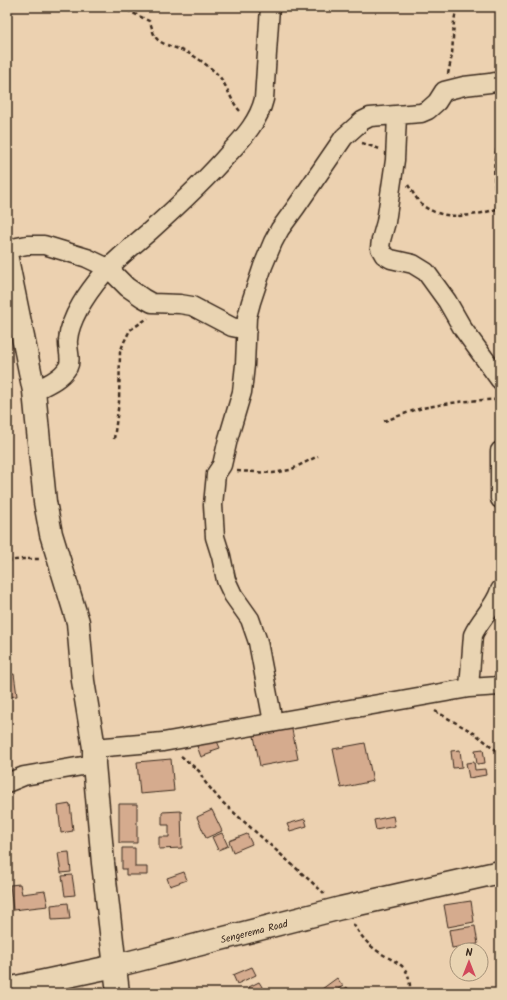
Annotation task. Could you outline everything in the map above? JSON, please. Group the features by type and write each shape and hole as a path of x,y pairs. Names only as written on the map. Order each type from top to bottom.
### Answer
{"street":[{"path":"34,391 53,381 63,373 69,365 67,341 79,307 89,291 108,268 182,202 221,163 248,132 261,112 264,99 270,7"},
{"path":"273,722 258,642 250,619 232,595 226,580 215,537 213,504 216,474 222,464 242,392 247,317 263,266 280,229 344,137 362,121 370,117 421,113 428,110 437,102 444,91 464,86 490,84 500,81"},
{"path":"397,116 395,160 386,222 380,248 384,254 391,259 413,264 426,272 463,329 500,380"},
{"path":"7,249 27,245 44,245 87,258 108,268 127,287 152,303 192,306 232,327 247,330"},
{"path":"7,259 34,391 45,502 51,534 78,622 83,681 94,756 103,863 118,993"},
{"path":"500,451 500,499"},
{"path":"469,688 473,635 500,590"},
{"path":"7,783 24,776 94,756 163,742 469,688 500,686"},
{"name":"Sengerema Road","path":"7,989 115,966 341,908 500,872"}],"path":[{"path":"121,7 148,21 151,24 154,35 157,39 190,54 216,73 223,82 232,102 253,124"},
{"path":"444,91 452,55 454,21 457,7"},
{"path":"344,137 384,150 395,160 404,179 421,204 432,210 448,215 474,215 499,208 494,159 500,138"},
{"path":"114,439 119,402 120,352 130,330 151,316 152,303"},
{"path":"384,421 435,406 466,401 500,400"},
{"path":"216,474 231,471 274,473 290,470 318,456"},
{"path":"7,561 23,559 59,560"},
{"path":"411,698 474,733 500,752"},
{"path":"163,742 199,771 205,782 221,801 341,908 363,939 377,950 402,964 411,981 410,993"}],"building":[{"path":"14,674 17,696 7,697 7,675"},
{"path":"291,725 298,759 260,766 253,731"},
{"path":"216,739 220,748 201,757 197,746"},
{"path":"365,743 373,781 341,788 333,749"},
{"path":"483,749 485,763 477,764 475,750"},
{"path":"460,750 462,767 453,768 451,751"},
{"path":"171,759 174,791 140,794 137,762"},
{"path":"474,762 475,770 485,769 486,775 469,778 466,763"},
{"path":"70,804 73,831 61,833 58,806"},
{"path":"119,804 137,804 137,843 119,843"},
{"path":"212,810 222,831 206,838 197,817"},
{"path":"181,811 182,848 159,849 159,837 169,837 169,825 162,825 162,812"},
{"path":"393,816 395,826 376,830 374,820"},
{"path":"305,819 307,826 290,831 287,824"},
{"path":"222,833 228,846 218,850 212,837"},
{"path":"247,834 252,844 233,852 229,841"},
{"path":"122,848 135,848 135,867 147,867 147,875 126,875 126,869 122,869"},
{"path":"69,852 71,872 61,873 58,853"},
{"path":"184,872 187,880 170,886 167,878"},
{"path":"72,875 75,895 65,896 62,876"},
{"path":"20,884 22,894 45,891 48,906 13,910 10,885"},
{"path":"471,901 474,922 448,927 444,905"},
{"path":"68,903 70,919 52,920 51,905"},
{"path":"475,926 478,942 451,942 449,930"},
{"path":"252,967 256,975 237,984 233,975"},
{"path":"337,978 343,986 332,993 325,993 322,989"},
{"path":"259,982 264,990 259,993 248,993 251,991 249,987"},
{"path":"347,987 351,993 342,993 341,991"},
{"path":"84,988 85,993 50,993 50,990"}]}
